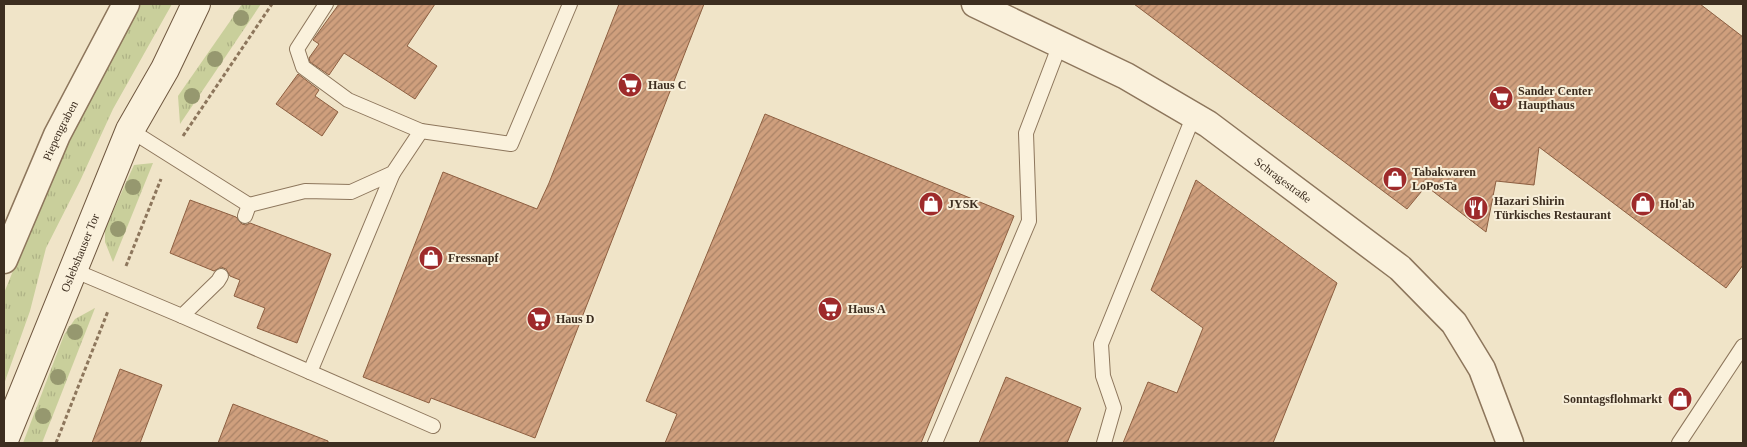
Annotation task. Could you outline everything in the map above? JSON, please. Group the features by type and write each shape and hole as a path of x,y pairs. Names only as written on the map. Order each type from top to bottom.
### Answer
{"main road":[{"name":"Oslebshauser Tor","path":"4,440 130,130 165,69 196,4"},
{"name":"Oslebshauser Tor","path":"165,69 216,4"}],"street":[{"name":"Piepengraben","path":"4,260 57,134 126,4"},
{"name":"Schragestraße","path":"975,4 1126,76 1194,115 1400,268 1454,322 1482,369 1510,443"}],"lane":[{"path":"326,4 297,49 303,66 348,100 421,131 511,144 570,4"},
{"path":"935,443 1029,221 1026,133 1060,44"},
{"path":"1104,443 1114,408 1103,376 1101,344 1194,115"},
{"path":"130,130 247,211 305,191 351,192 393,173"},
{"path":"310,372 393,173 421,131"},
{"path":"72,270 433,426"},
{"path":"182,316 221,276"},
{"path":"1679,443 1743,346"}],"path":[{"path":"56,443 170,156 272,4"}],"green space":[{"path":"140,4 172,4 113,109 80,181 46,248 30,311 4,384 4,293 57,163"},
{"path":"242,4 261,4 180,124 178,96"},
{"path":"153,163 113,262 105,242 105,229 134,165"},
{"path":"95,308 42,443 23,443 64,335 75,319"}],"building":[{"path":"339,4 435,4 407,46 437,66 415,99 344,53 329,75 310,62 309,58 319,44 313,40"},
{"path":"619,4 704,4 535,438 431,398 429,403 363,377 443,172 537,209"},
{"name":"Sander Center Haupthaus","path":"1134,4 1700,4 1743,37 1743,265 1726,288 1539,147 1534,185 1496,181 1486,232 1426,186 1407,209"},
{"path":"298,74 319,90 315,96 338,112 322,136 276,104"},
{"name":"Haus A","path":"765,114 1014,216 921,443 665,443 677,414 646,401"},
{"path":"1196,180 1337,283 1273,443 1123,443 1148,382 1177,393 1203,328 1151,290"},
{"path":"190,200 236,217 242,224 250,223 331,254 297,343 257,328 265,308 234,296 240,280 230,276 226,269 221,267 214,271 170,253"},
{"path":"120,369 162,385 140,443 92,443"},
{"path":"1006,377 1081,408 1067,443 979,443"},
{"path":"233,404 328,441 328,443 218,443"}],"place":[{"name":"Haus C","path":"630,85"},
{"name":"Sander Center Haupthaus","path":"1501,98"},
{"name":"Tabakwaren LoPosTa","path":"1395,179"},
{"name":"JYSK","path":"931,204"},
{"name":"Hol'ab","path":"1643,204"},
{"name":"Hazari Shirin Türkisches Restaurant","path":"1476,208"},
{"name":"Fressnapf","path":"431,258"},
{"name":"Haus A","path":"830,309"},
{"name":"Haus D","path":"539,319"},
{"name":"Sonntagsflohmarkt","path":"1680,399"}]}
